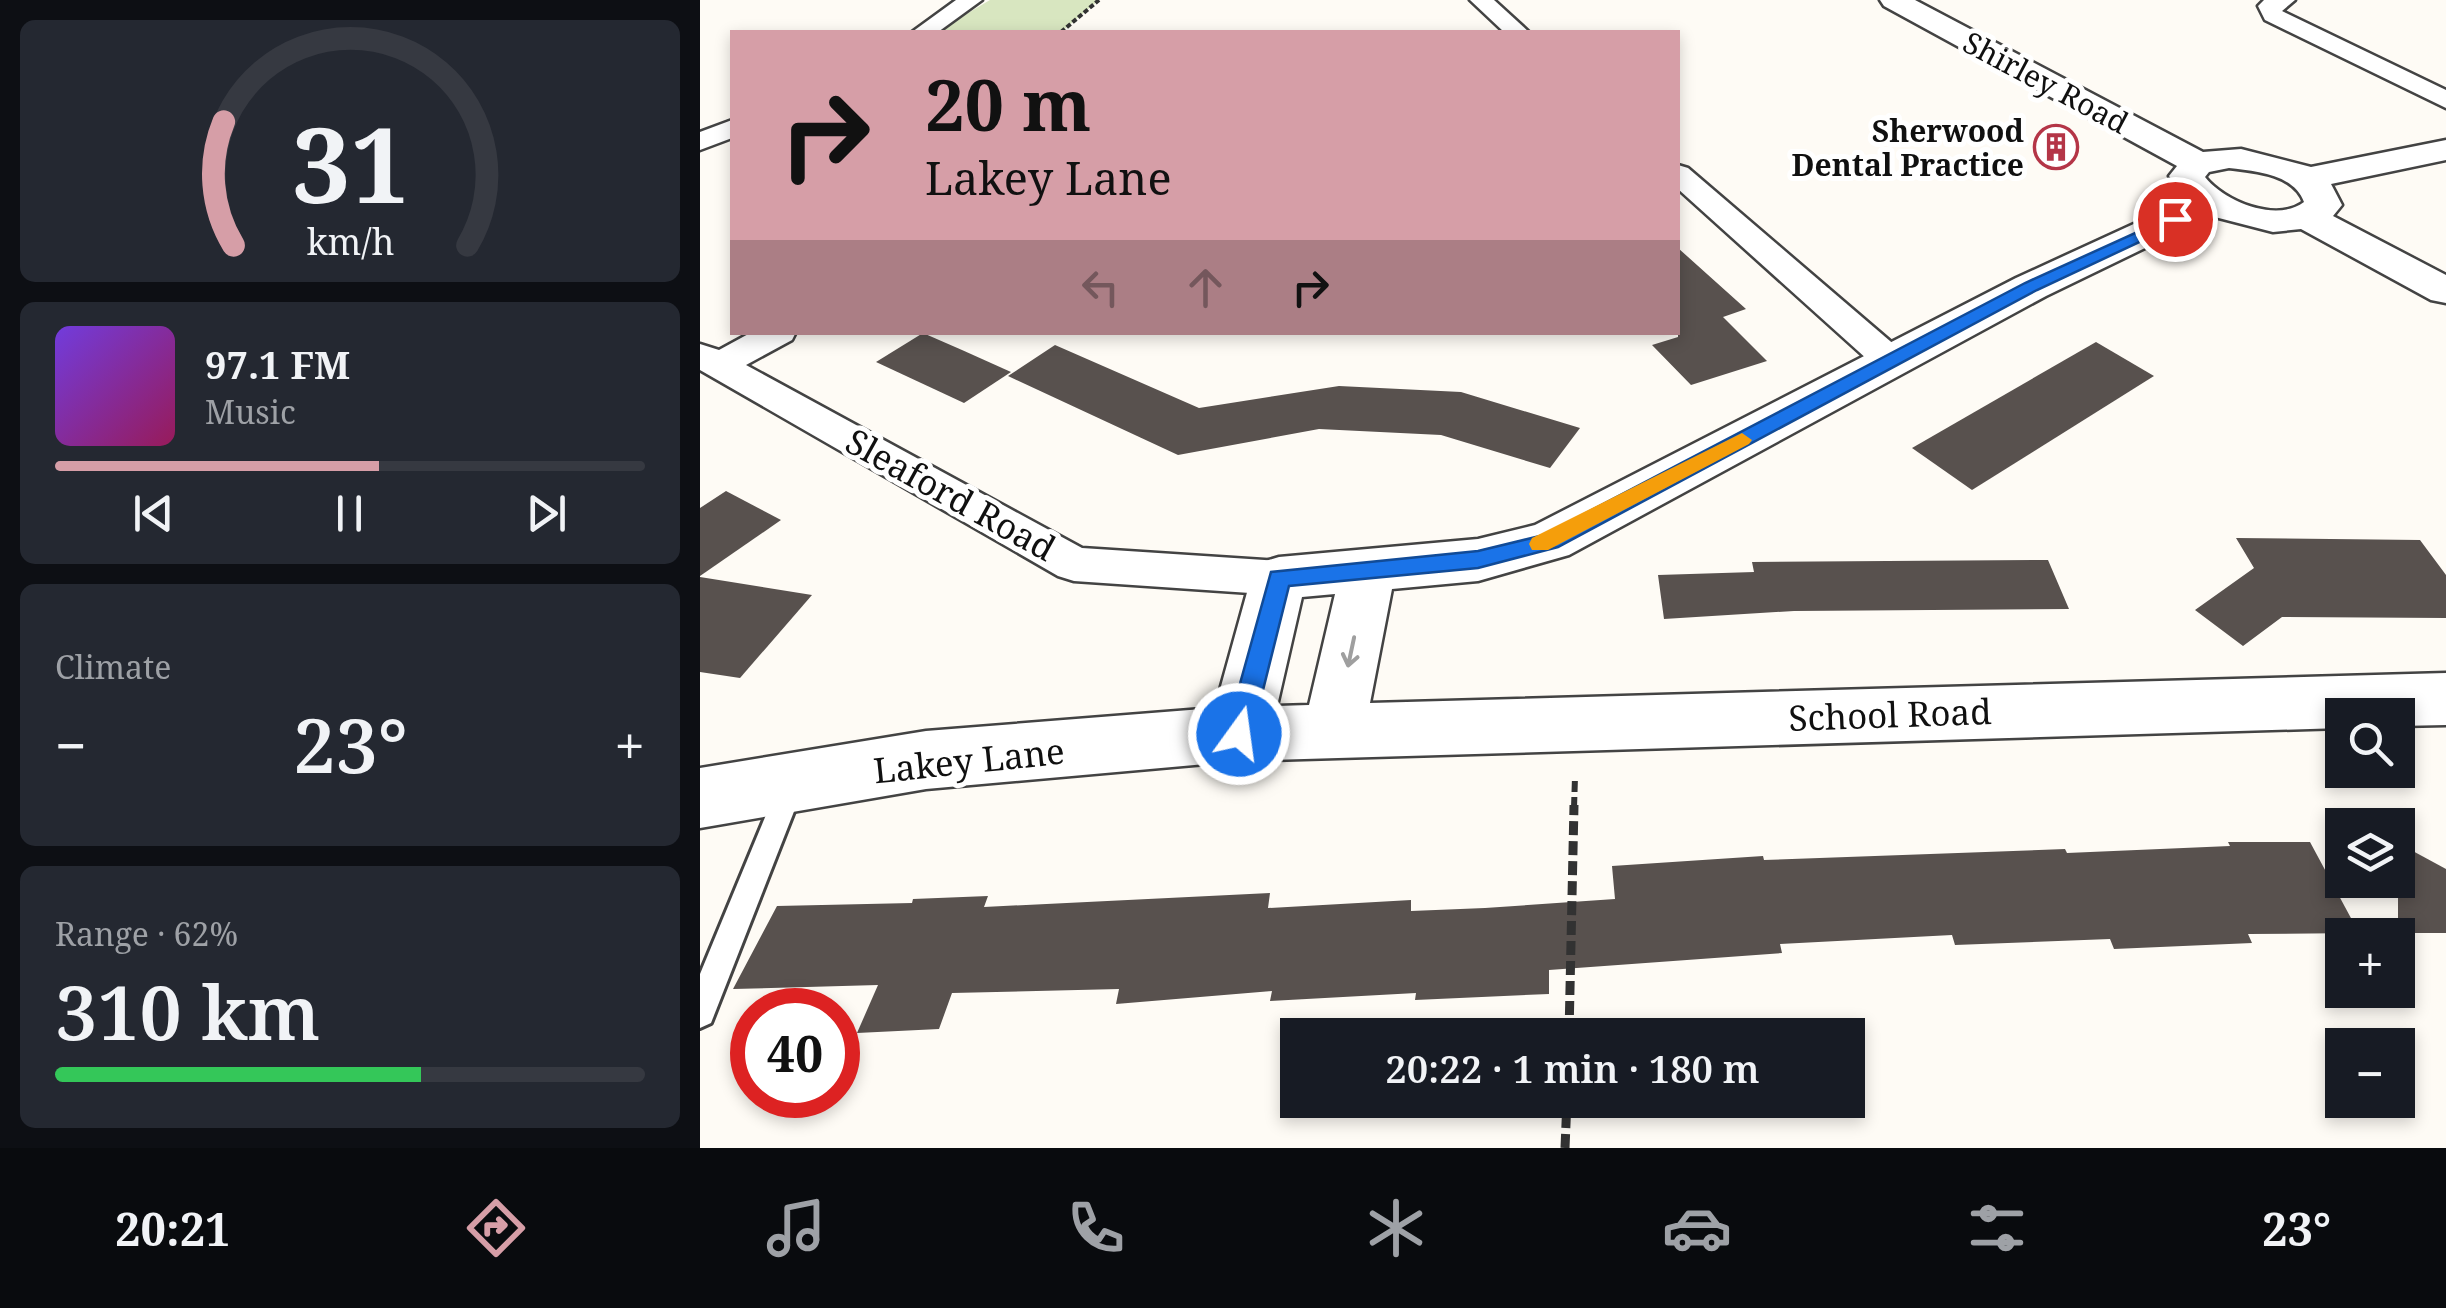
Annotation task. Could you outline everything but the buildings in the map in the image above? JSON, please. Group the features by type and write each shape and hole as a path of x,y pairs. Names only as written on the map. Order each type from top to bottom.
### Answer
{"street":[{"path":"927,30 971,0"},
{"path":"1481,0 1516,30"},
{"name":"Shirley Road","path":"1894,0 2272,220 2306,198"},
{"path":"2284,0 2270,6 2273,15 2446,100"},
{"path":"700,142 730,129"},
{"path":"2306,198 2446,150"},
{"path":"1239,734 1279,578 1478,560 1550,541 2031,287 2248,160 2446,291"},
{"path":"1680,176 1890,362"},
{"path":"710,360 771,335"},
{"name":"Sleaford Road","path":"710,360 1074,564 1279,578"},
{"path":"1334,730 1367,573"},
{"name":"School Road","path":"1334,730 2446,699"},
{"name":"Lakey Lane","path":"700,798 926,760 1334,730"}],"lane":[{"path":"700,1012 792,782"}],"path":[{"path":"1063,30 1099,0"},
{"path":"1570,723 1578,802 1570,1018"},
{"path":"1565,1148 1566,1118"}],"green space":[{"path":"990,0 1099,0 1063,30 939,30"}],"slow traffic":[{"path":"1540,544 1742,440"}],"place":[{"name":"Sherwood Dental Practice","path":"2056,147"}],"route":[{"path":"1239,734 1279,578 1478,560 1550,541 2031,287 2175,219"}]}
